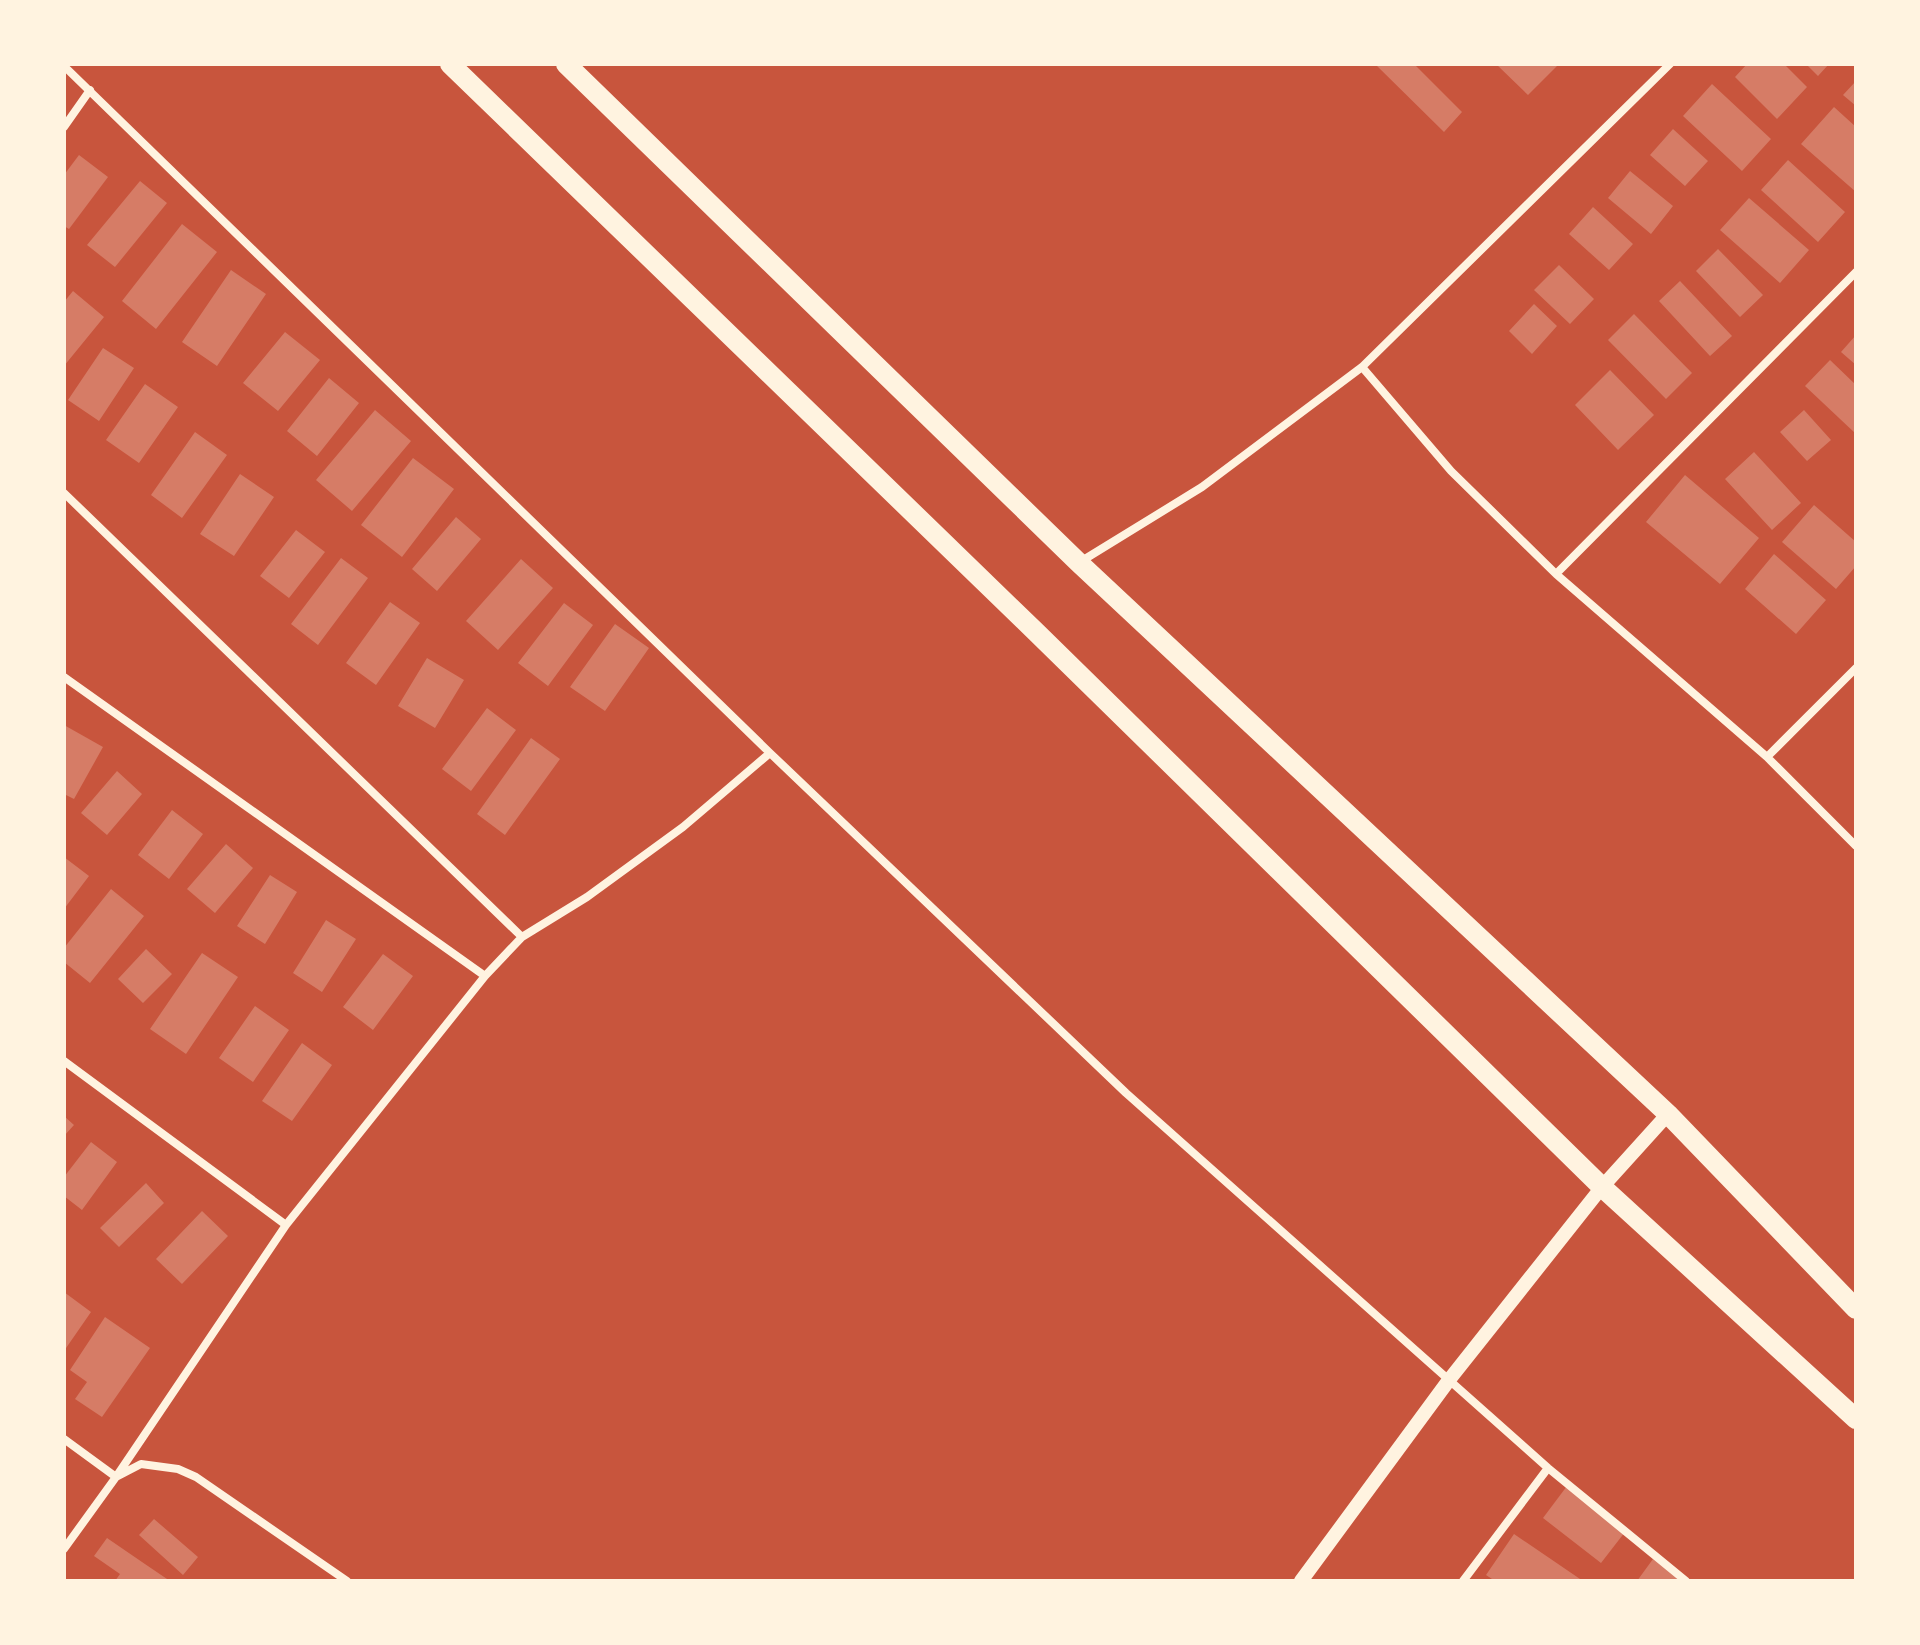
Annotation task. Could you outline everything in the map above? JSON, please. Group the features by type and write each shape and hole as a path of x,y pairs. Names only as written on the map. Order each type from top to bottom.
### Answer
{"main road":[{"path":"450,64 1602,1187 1856,1419"},
{"path":"566,64 1079,563 1668,1114 1856,1309"}],"street":[{"path":"1079,563 1202,487 1362,367 1670,64"},
{"path":"64,66 770,753 1126,1093 1548,1468 1686,1581"},
{"path":"64,127 90,90"},
{"path":"1556,574 1856,272"},
{"path":"1362,367 1451,471 1556,574 1767,757 1856,846"},
{"path":"64,493 522,937"},
{"path":"1767,757 1856,668"},
{"path":"64,677 485,976"},
{"path":"64,1549 286,1225 485,976 522,937 587,897 683,827 770,753"},
{"path":"64,1061 286,1225"},
{"path":"1301,1581 1449,1380 1602,1187 1668,1114"},
{"path":"64,1439 116,1477"},
{"path":"116,1477 141,1464 178,1469 196,1477 347,1581"},
{"path":"1463,1581 1548,1468"}],"building":[{"path":"1375,64 1414,64 1462,112 1444,132"},
{"path":"1496,64 1559,64 1528,95"},
{"path":"1747,64 1784,64 1807,87 1777,119 1735,77"},
{"path":"1806,64 1829,64 1818,76"},
{"path":"1856,81 1856,106 1843,95"},
{"path":"1712,84 1771,139 1742,171 1683,116"},
{"path":"1834,107 1856,127 1856,192 1801,144"},
{"path":"1673,129 1708,161 1685,186 1650,155"},
{"path":"79,155 108,177 69,229 64,226 64,175"},
{"path":"1788,160 1845,212 1818,242 1761,190"},
{"path":"1630,171 1673,206 1651,234 1608,198"},
{"path":"140,181 167,203 115,267 87,245"},
{"path":"1749,198 1809,250 1780,283 1720,230"},
{"path":"1593,207 1633,244 1609,270 1569,234"},
{"path":"182,224 217,252 156,329 122,301"},
{"path":"1718,249 1763,295 1740,317 1696,271"},
{"path":"1559,265 1594,299 1570,324 1534,290"},
{"path":"231,270 266,294 217,366 182,342"},
{"path":"1680,281 1732,336 1710,356 1659,301"},
{"path":"73,291 104,317 64,366 64,302"},
{"path":"1534,304 1557,326 1532,354 1509,331"},
{"path":"1634,314 1692,373 1666,399 1608,340"},
{"path":"285,332 320,360 278,411 243,383"},
{"path":"1856,335 1856,365 1841,352"},
{"path":"103,348 134,368 99,421 68,400"},
{"path":"1830,360 1856,385 1856,434 1805,386"},
{"path":"1610,370 1654,415 1618,450 1575,405"},
{"path":"329,378 359,403 317,456 287,431"},
{"path":"145,384 178,407 139,463 106,440"},
{"path":"375,410 411,441 352,511 316,480"},
{"path":"1804,410 1831,440 1807,461 1780,432"},
{"path":"195,432 227,455 182,518 151,495"},
{"path":"1754,452 1801,503 1772,530 1725,479"},
{"path":"413,458 454,489 402,557 361,525"},
{"path":"240,474 274,497 234,556 200,534"},
{"path":"1685,475 1759,538 1720,584 1646,522"},
{"path":"1814,505 1856,542 1856,566 1836,589 1782,542"},
{"path":"456,517 481,539 437,591 412,569"},
{"path":"296,530 325,552 289,598 260,576"},
{"path":"1774,554 1826,600 1796,634 1745,589"},
{"path":"341,558 368,578 318,645 291,624"},
{"path":"521,559 553,588 498,650 466,621"},
{"path":"390,602 420,623 376,685 346,663"},
{"path":"564,603 593,625 548,686 518,663"},
{"path":"615,624 649,648 605,711 570,687"},
{"path":"427,658 464,680 435,728 398,706"},
{"path":"487,708 516,730 471,791 442,769"},
{"path":"64,725 103,747 74,799 64,794"},
{"path":"531,738 560,759 505,835 477,814"},
{"path":"117,771 142,794 107,835 81,813"},
{"path":"172,810 203,834 169,879 138,855"},
{"path":"226,844 253,868 215,913 187,889"},
{"path":"64,857 89,876 64,909"},
{"path":"270,875 297,892 265,944 237,926"},
{"path":"111,889 144,916 90,983 64,962 64,948"},
{"path":"326,920 356,939 322,992 293,973"},
{"path":"146,949 172,974 143,1003 118,979"},
{"path":"202,953 238,977 186,1054 150,1029"},
{"path":"383,954 413,976 373,1030 343,1007"},
{"path":"255,1006 289,1030 253,1082 219,1058"},
{"path":"302,1043 332,1065 292,1121 262,1101"},
{"path":"64,1116 74,1125 64,1136"},
{"path":"91,1142 117,1162 82,1210 64,1196 64,1177"},
{"path":"146,1183 164,1203 119,1247 100,1228"},
{"path":"202,1211 228,1236 182,1284 156,1259"},
{"path":"64,1292 91,1312 64,1351"},
{"path":"105,1317 150,1348 102,1417 75,1399 87,1382 70,1370"},
{"path":"1567,1486 1625,1532 1601,1563 1543,1518"},
{"path":"154,1519 198,1557 183,1575 139,1535"},
{"path":"1514,1534 1583,1581 1495,1581 1486,1575"},
{"path":"107,1538 170,1581 115,1581 120,1574 94,1556"},
{"path":"1653,1559 1683,1581 1637,1581"}]}
